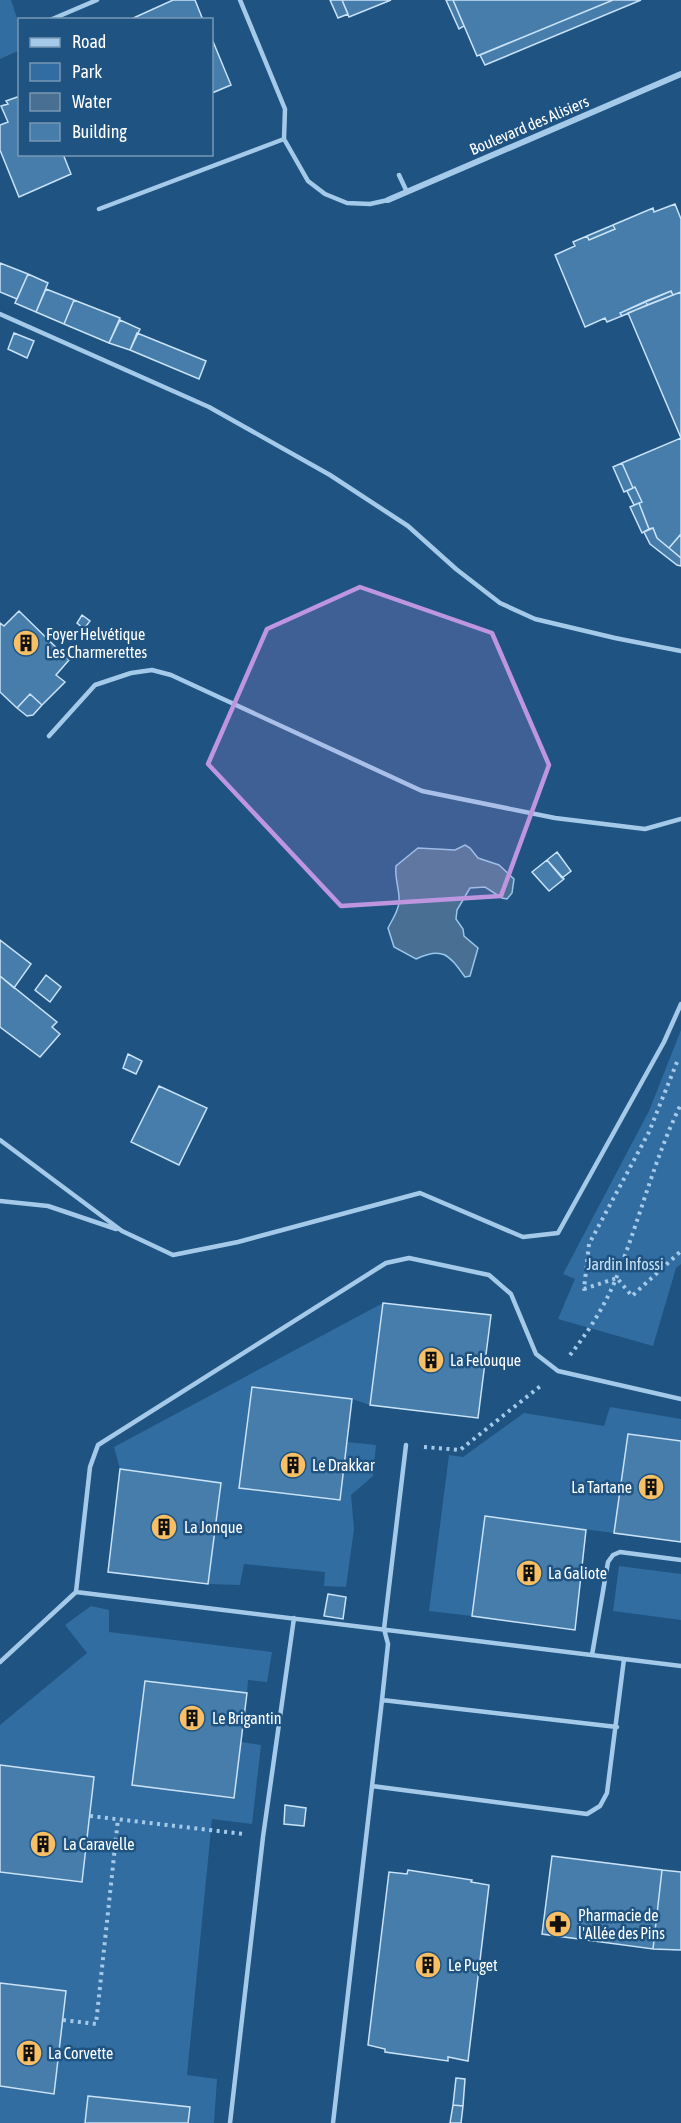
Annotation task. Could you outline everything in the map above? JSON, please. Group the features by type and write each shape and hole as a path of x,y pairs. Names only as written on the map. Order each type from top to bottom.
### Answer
{"street":[{"name":"Boulevard des Alisiers","path":"388,200 681,74"}],"lane":[{"path":"55,18 97,0"},
{"path":"240,0 285,109 284,139 308,181 325,194 347,203 370,204 388,200"},
{"path":"99,209 284,139"},
{"path":"399,175 407,192"},
{"path":"0,314 209,407 330,475 408,526 456,569 500,603 535,619 681,651"},
{"path":"49,736 95,685 131,673 152,670 171,675 422,791 555,818 645,829 681,819"},
{"path":"0,1201 48,1206 122,1231 173,1255 238,1242 420,1193 523,1237 558,1233 664,1042 681,1004"},
{"path":"0,1140 122,1231"},
{"path":"0,1662 76,1592 90,1467 98,1445 386,1263 409,1258 489,1275 511,1294 536,1354 558,1371 681,1399"},
{"path":"333,2123 382,1700 388,1644 384,1629 406,1445"},
{"path":"592,1655 608,1562 613,1555 620,1552 681,1560"},
{"path":"76,1592 681,1666"},
{"path":"230,2123 263,1836 294,1618"},
{"path":"372,1786 587,1814 600,1806 607,1793 624,1659"},
{"path":"382,1700 617,1726"}],"path":[{"path":"617,1278 584,1289 589,1244 649,1132 679,1060"},
{"path":"406,1445 460,1450 558,1371 590,1329 617,1278 666,1135 681,1104"},
{"path":"617,1278 632,1296 681,1251"},
{"path":"90,1816 263,1836"},
{"path":"63,2020 96,2024 118,1819"}],"highlighted area":[{"path":"360,587 492,633 549,765 501,896 341,906 208,764 267,629"}],"green space":[{"path":"0,0 11,0 18,21 18,51 0,59"},
{"name":"Jardin Infossi","path":"681,1030 681,1264 676,1268 653,1346 558,1319 575,1279 563,1274 649,1111"},
{"path":"383,1303 370,1405 352,1399 252,1388 239,1488 340,1500 347,1442 376,1445 373,1476 351,1495 354,1529 346,1587 324,1586 325,1572 244,1564 240,1585 208,1584 221,1483 120,1469 114,1447"},
{"path":"610,1407 681,1419 681,1441 628,1434 614,1533 485,1516 472,1616 429,1611 449,1455 463,1457 524,1413 604,1426"},
{"path":"619,1566 681,1574 681,1620 613,1611"},
{"path":"91,1606 109,1610 109,1632 272,1652 267,1682 248,1680 247,1693 145,1681 132,1784 241,1742 261,1745 252,1824 212,1819 187,2075 217,2079 214,2123 188,2123 189,2107 89,2096 85,2123 0,2123 0,2086 54,2094 66,1992 0,1983 0,1725 87,1653 65,1625"}],"water":[{"path":"465,845 478,858 499,865 514,879 512,893 507,899 485,887 470,888 457,910 456,919 463,929 464,936 478,948 470,976 465,977 445,955 433,953 416,959 394,947 388,928 399,905 396,866 418,848 455,850"}],"building":[{"path":"173,0 195,0 202,18 133,18"},
{"path":"330,0 342,0 348,14 338,18"},
{"path":"342,0 391,0 349,17"},
{"path":"446,0 453,0 464,26 459,29"},
{"path":"453,0 613,0 477,56"},
{"path":"613,0 641,0 485,65 480,55"},
{"path":"213,41 231,85 213,93"},
{"path":"18,97 18,156 64,156 71,174 19,197 0,150 0,125 8,122 1,106 8,104 6,101"},
{"path":"675,204 681,219 681,292 673,295 671,291 620,313 622,316 607,322 605,318 585,327 555,255 575,246 573,242 587,236 589,240 615,229 613,225 653,208 654,212"},
{"path":"613,225 615,229 589,240 587,236"},
{"path":"0,263 28,274 17,299 0,292"},
{"path":"28,274 48,283 36,312 15,303"},
{"path":"46,289 74,300 64,324 36,312"},
{"path":"671,291 673,295 647,305 646,301"},
{"path":"681,292 681,438 628,313"},
{"path":"74,300 120,318 109,343 64,324"},
{"path":"646,301 647,305 622,316 620,313"},
{"path":"120,320 140,329 130,350 109,343"},
{"path":"14,333 34,341 27,358 8,349"},
{"path":"137,333 206,361 199,379 130,350"},
{"path":"681,438 681,534 669,548 657,538 653,528 649,529 639,503 642,502 622,463"},
{"path":"622,463 633,488 624,492 613,467"},
{"path":"635,487 642,502 634,505 627,491"},
{"path":"639,503 649,529 642,533 630,507"},
{"path":"653,528 657,538 681,558 681,566 650,544 644,532"},
{"path":"681,534 681,558 669,548"},
{"name":"Foyer Helvétique Les Charmerettes","path":"19,611 69,660 56,675 65,682 42,705 30,694 17,708 0,692 0,623 4,626"},
{"path":"82,615 90,621 84,629 77,623"},
{"path":"30,694 42,705 33,715 27,716 17,708"},
{"path":"557,852 571,871 562,878 547,860"},
{"path":"547,860 564,879 549,891 532,872"},
{"path":"0,940 31,964 14,988 0,976"},
{"path":"46,975 61,987 50,1002 35,990"},
{"path":"0,976 57,1022 52,1027 60,1034 40,1057 0,1027"},
{"path":"128,1054 142,1061 136,1074 123,1068"},
{"path":"159,1086 207,1108 179,1165 131,1142"},
{"name":"La Felouque","path":"383,1303 491,1315 478,1418 370,1405"},
{"name":"Le Drakkar","path":"252,1387 352,1399 340,1500 239,1488"},
{"name":"La Tartane","path":"628,1434 681,1441 681,1542 614,1533"},
{"name":"La Jonque","path":"120,1469 221,1483 208,1584 108,1572"},
{"name":"La Galiote","path":"485,1516 586,1530 575,1630 472,1616"},
{"path":"328,1594 346,1597 343,1619 324,1616"},
{"name":"Le Brigantin","path":"145,1681 247,1693 234,1798 132,1785"},
{"name":"La Caravelle","path":"0,1765 94,1777 82,1882 0,1872"},
{"path":"285,1805 306,1808 304,1826 284,1824"},
{"path":"552,1856 662,1870 653,1949 542,1934"},
{"name":"Le Puget","path":"408,1870 472,1880 471,1882 489,1885 468,2061 448,2057 448,2061 385,2052 385,2049 368,2045 389,1872 407,1874"},
{"path":"662,1870 681,1872 681,1950 653,1949"},
{"name":"La Corvette","path":"0,1983 66,1991 54,2094 0,2086"},
{"path":"456,2078 465,2079 463,2106 453,2105"},
{"path":"88,2096 190,2107 188,2123 85,2123"},
{"path":"453,2105 463,2106 461,2123 450,2123"}],"place":[{"name":"Foyer Helvétique Les Charmerettes","path":"26,643"},
{"name":"La Felouque","path":"431,1360"},
{"name":"Le Drakkar","path":"293,1465"},
{"name":"La Tartane","path":"651,1487"},
{"name":"La Jonque","path":"164,1527"},
{"name":"La Galiote","path":"529,1573"},
{"name":"Le Brigantin","path":"192,1718"},
{"name":"La Caravelle","path":"43,1844"},
{"name":"Pharmacie de l'Allée des Pins","path":"558,1924"},
{"name":"Le Puget","path":"428,1965"},
{"name":"La Corvette","path":"29,2053"}]}
